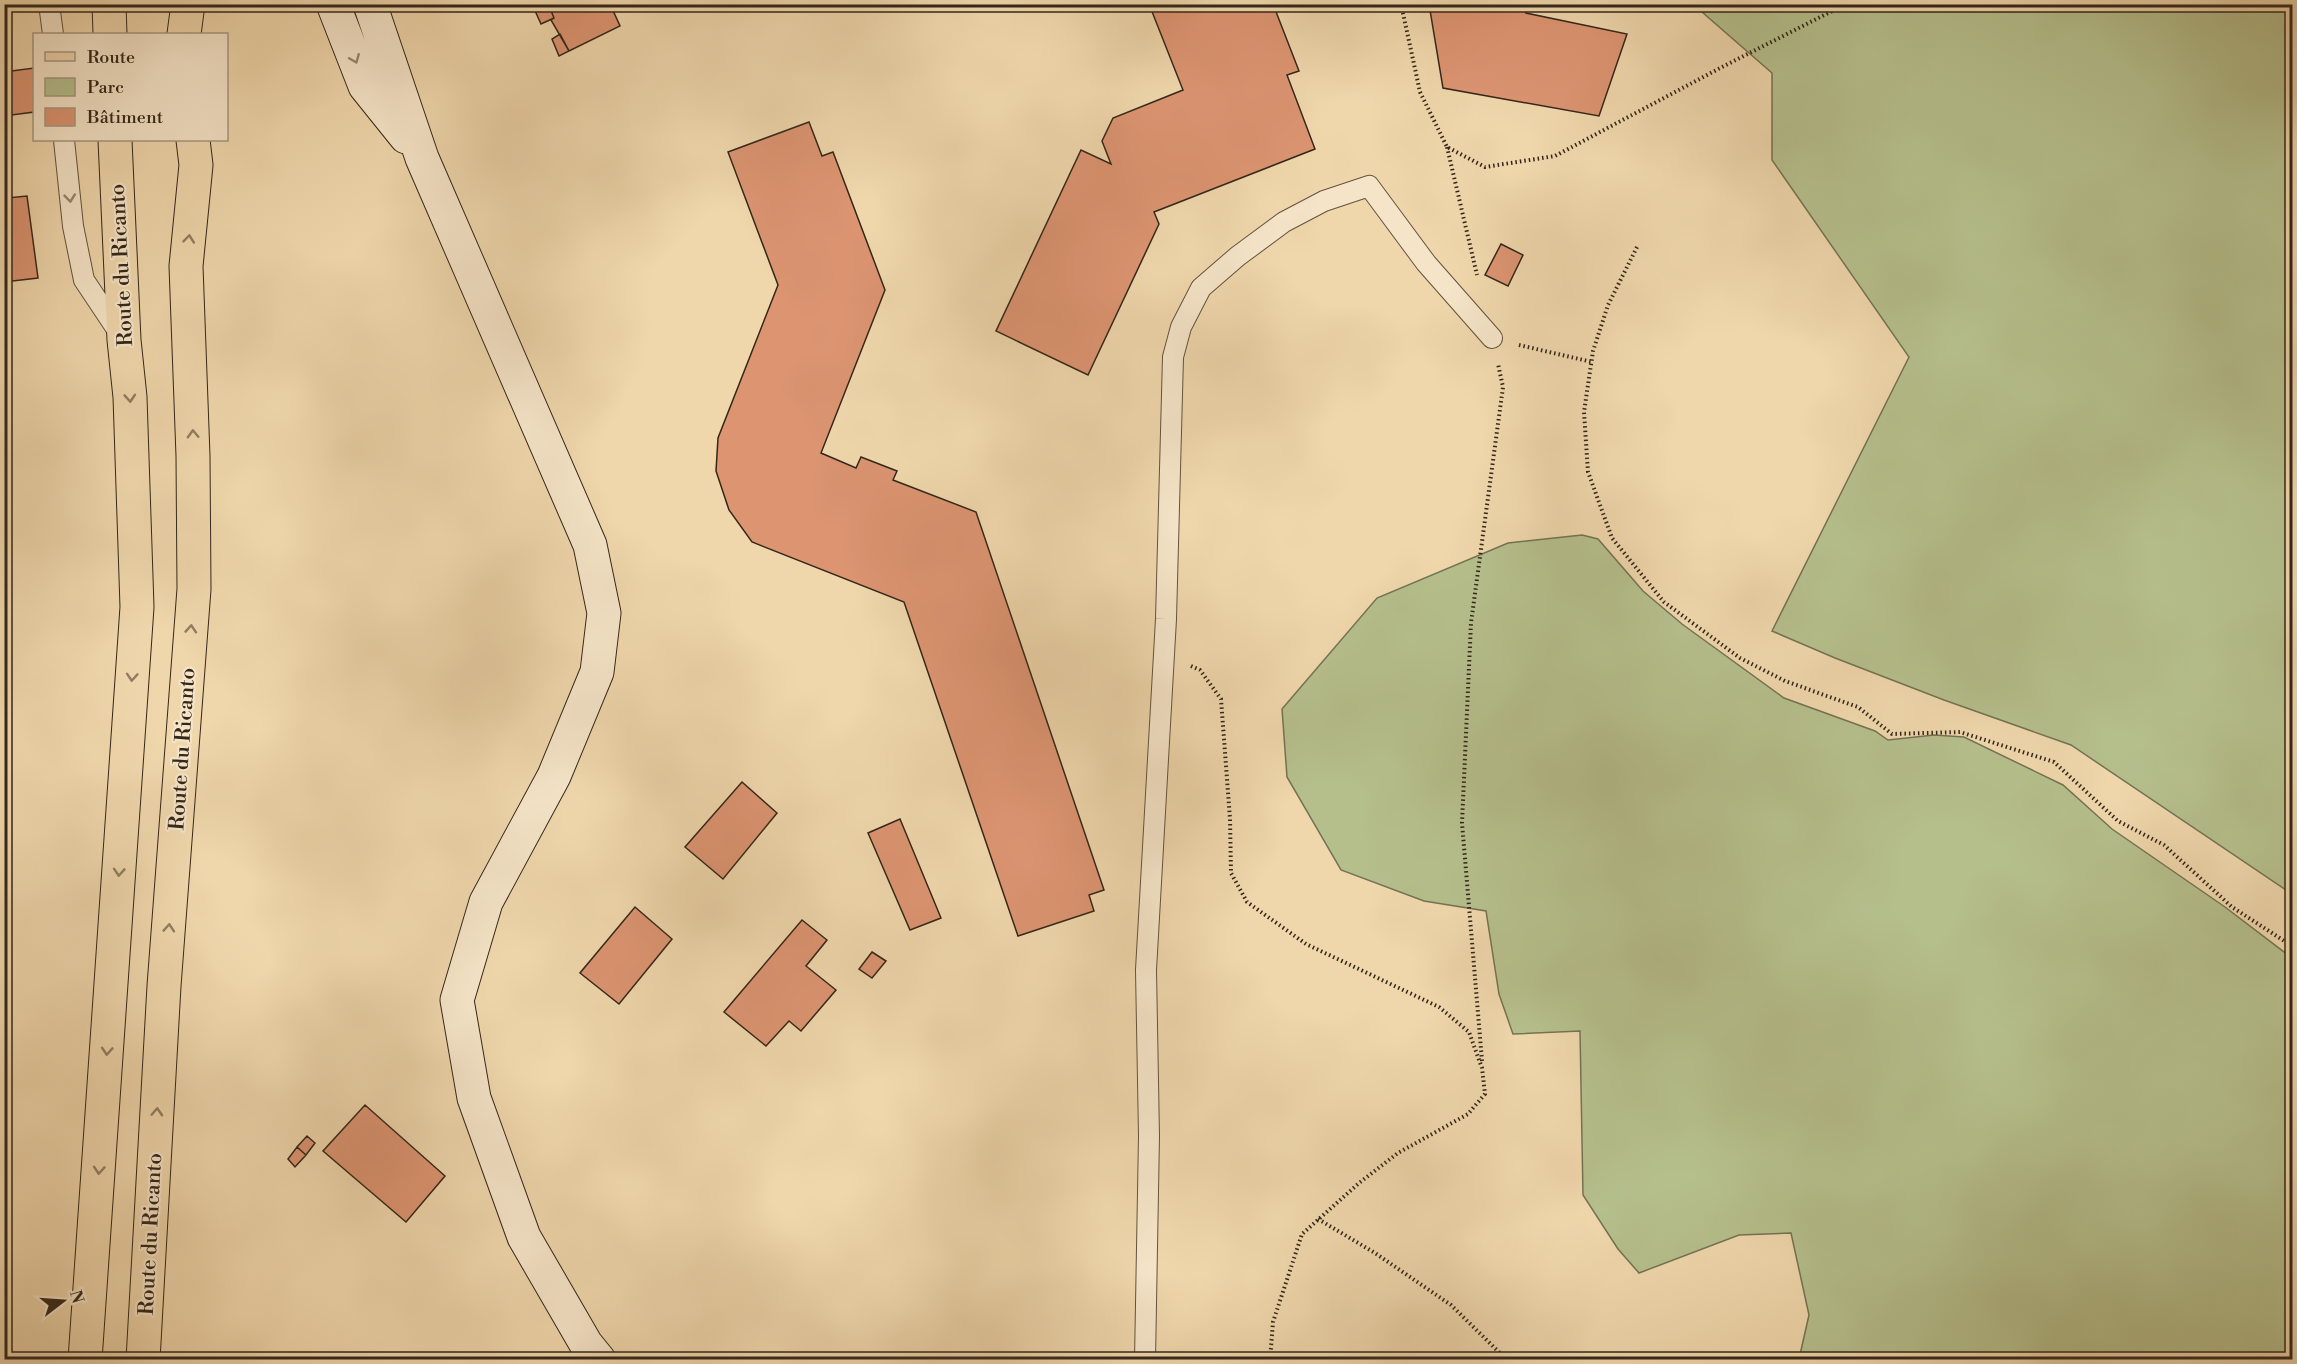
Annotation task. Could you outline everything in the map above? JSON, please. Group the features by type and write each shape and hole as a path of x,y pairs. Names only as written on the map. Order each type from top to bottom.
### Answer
{"main road":[{"path":"109,4 111,33"},
{"path":"184,33 188,4"},
{"path":"333,4 365,86 422,158"},
{"path":"370,4 422,158 590,546 604,614 597,672 554,776 486,902 457,1000 474,1098 524,1237 586,1344 599,1359"},
{"name":"Route du Ricanto","path":"86,1359 136,607 130,397 124,340 115,141"},
{"name":"Route du Ricanto","path":"143,1359 164,986 194,589 194,456 186,266 196,165 193,141"}],"lane":[{"path":"49,4 53,33"},
{"path":"64,141 73,226 84,280 124,340"},
{"path":"1145,1359 1149,1136 1146,970 1164,654 1173,357 1181,327 1201,288 1238,256 1284,222 1324,201 1369,186 1426,263 1492,338"}],"path":[{"path":"1401,4 1420,92 1447,147 1479,282"},
{"path":"1447,147 1485,167 1555,156 1846,4"},
{"path":"1637,247 1608,305 1592,362 1584,412 1588,472 1612,537 1664,602 1740,658 1785,681 1858,707 1892,734 1960,732 2055,762 2118,821 2164,845 2232,907 2292,945"},
{"path":"1270,1359 1273,1322 1302,1234 1359,1183 1398,1153 1468,1114 1485,1094 1462,823 1471,623 1503,387 1492,338 1592,362"},
{"path":"1164,654 1200,670 1221,699 1230,819 1231,873 1247,902 1306,944 1439,1007 1469,1032 1482,1068"},
{"path":"1318,1219 1375,1253 1451,1305 1507,1359"}],"green space":[{"path":"1694,5 2292,5 2292,894 2071,745 1944,700 1772,631 1909,357 1772,160 1772,73"},
{"path":"1582,535 1598,539 1643,591 1682,624 1784,698 1875,731 1888,740 1934,735 1964,737 2063,785 2112,829 2225,907 2292,958 2292,1359 1799,1359 1809,1315 1791,1233 1739,1235 1639,1273 1618,1249 1583,1195 1580,1031 1513,1034 1499,994 1486,911 1424,901 1341,870 1287,777 1282,709 1377,598 1508,543"}],"building":[{"path":"532,4 551,4 549,6 554,18 541,24"},
{"path":"551,4 610,4 620,26 569,51 551,20 554,18 549,6"},
{"path":"1149,4 1273,4 1299,71 1287,75 1315,149 1154,212 1159,224 1088,375 996,331 1081,150 1111,164 1102,141 1113,118 1183,90"},
{"path":"1429,4 1524,4 1526,13 1627,34 1599,116 1443,88"},
{"path":"560,34 569,51 559,56 552,39"},
{"path":"33,68 33,112 4,116 4,72"},
{"path":"809,122 822,156 833,152 885,290 821,453 856,468 861,457 897,471 893,480 976,512 1104,890 1089,895 1094,911 1018,936 904,602 752,542 729,510 716,471 718,438 778,285 728,152"},
{"path":"4,173 7,198 27,196 38,278 4,282"},
{"path":"1501,244 1523,255 1508,286 1485,275"},
{"path":"742,782 777,813 723,879 685,847"},
{"path":"900,819 941,918 910,930 868,833"},
{"path":"635,907 672,939 619,1004 580,973"},
{"path":"802,920 827,940 806,966 836,990 801,1031 789,1021 766,1046 724,1012"},
{"path":"872,952 886,961 872,978 859,969"},
{"path":"365,1105 445,1176 406,1222 323,1151"},
{"path":"307,1136 315,1143 306,1155 297,1147"},
{"path":"297,1147 306,1155 295,1167 288,1159"}],"railway":[{"path":"4,728 8,739"}]}
